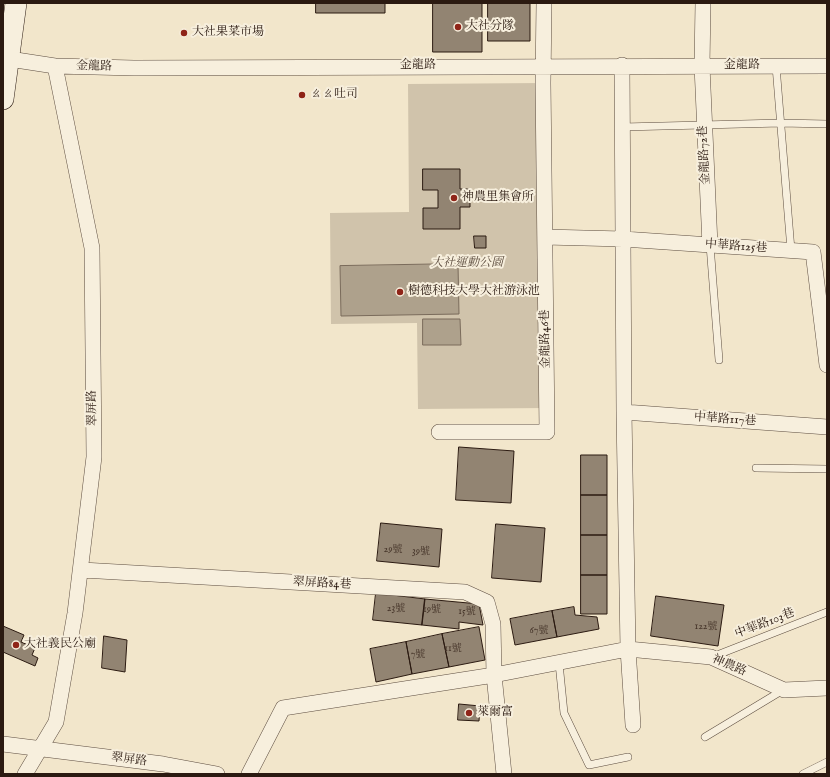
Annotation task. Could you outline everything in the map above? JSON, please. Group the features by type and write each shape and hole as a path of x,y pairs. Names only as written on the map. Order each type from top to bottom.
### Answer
{"main road":[{"path":"3,99 6,59 16,3"}],"street":[{"name":"金龍路46巷","path":"439,432 547,432 543,65 544,3"},
{"name":"金龍路72巷","path":"703,3 702,66 710,245"},
{"name":"金龍路","path":"6,59 55,66 134,68 543,65 827,66"},
{"path":"622,65 624,412 628,649 633,725"},
{"name":"翠屏路","path":"41,748 56,722 82,570 94,457 92,248 55,66"},
{"name":"中華路125巷","path":"545,237 623,239 813,252 827,365"},
{"name":"中華路117巷","path":"624,412 827,428"},
{"name":"翠屏路84巷","path":"82,570 465,592 487,602 493,624 494,675"},
{"path":"249,774 282,708 494,675 628,649"},
{"name":"神農路","path":"628,649 711,657 784,690 827,688"},
{"path":"494,675 504,774"},
{"name":"翠屏路","path":"3,744 41,748 162,769 217,774"},
{"path":"25,774 41,748"}],"lane":[{"path":"776,66 791,250"},
{"path":"623,127 781,123 827,124"},
{"path":"710,245 719,360"},
{"path":"756,468 827,469"},
{"name":"中華路103巷","path":"711,657 827,612"},
{"path":"559,663 564,713 589,765 628,757"},
{"path":"705,737 784,690"},
{"path":"803,774 827,762"}],"green space":[{"name":"大社運動公園","path":"543,83 547,408 418,409 417,323 331,324 330,213 409,212 408,84"}],"shaded area":[{"path":"458,264 459,314 341,316 340,266"},
{"path":"423,319 460,319 461,345 423,345"}],"building":[{"path":"316,3 385,3 385,13 316,13"},
{"name":"大社分隊","path":"433,3 482,3 482,52 433,52"},
{"path":"488,3 530,3 530,41 488,41"},
{"name":"神農里集會所","path":"423,169 460,169 460,189 470,189 470,207 460,207 460,229 423,229 423,208 438,208 438,190 423,190"},
{"path":"474,236 486,236 486,248 475,248"},
{"path":"459,447 514,451 511,503 456,500"},
{"path":"581,455 607,455 607,495 581,495"},
{"path":"581,495 607,495 607,535 581,535"},
{"path":"381,523 442,529 439,567 377,561"},
{"path":"496,524 545,528 541,582 492,578"},
{"path":"581,535 607,535 607,575 581,575"},
{"path":"581,575 607,575 607,614 581,614"},
{"path":"376,593 425,599 422,625 373,620"},
{"path":"656,596 724,605 718,646 651,636"},
{"path":"425,599 479,604 483,625 459,622 459,629 422,625"},
{"path":"574,607 575,615 597,617 599,629 557,637 552,611"},
{"path":"552,611 557,637 515,645 510,619"},
{"name":"大社義民公廟","path":"3,626 24,635 21,642 35,648 32,655 38,658 35,666 3,652"},
{"path":"479,627 485,660 449,667 442,634"},
{"path":"442,634 449,667 412,674 406,642"},
{"path":"104,636 127,640 125,672 102,668"},
{"path":"406,642 412,674 376,682 370,649"},
{"name":"萊爾富","path":"459,704 480,706 479,721 458,720"}],"place":[{"name":"大社分隊","path":"458,27"},
{"name":"大社果菜市場","path":"184,33"},
{"name":"ㄠㄠ吐司","path":"302,95"},
{"name":"神農里集會所","path":"454,198"},
{"name":"樹德科技大學大社游泳池","path":"400,292"},
{"name":"大社義民公廟","path":"16,645"},
{"name":"萊爾富","path":"469,713"}]}
